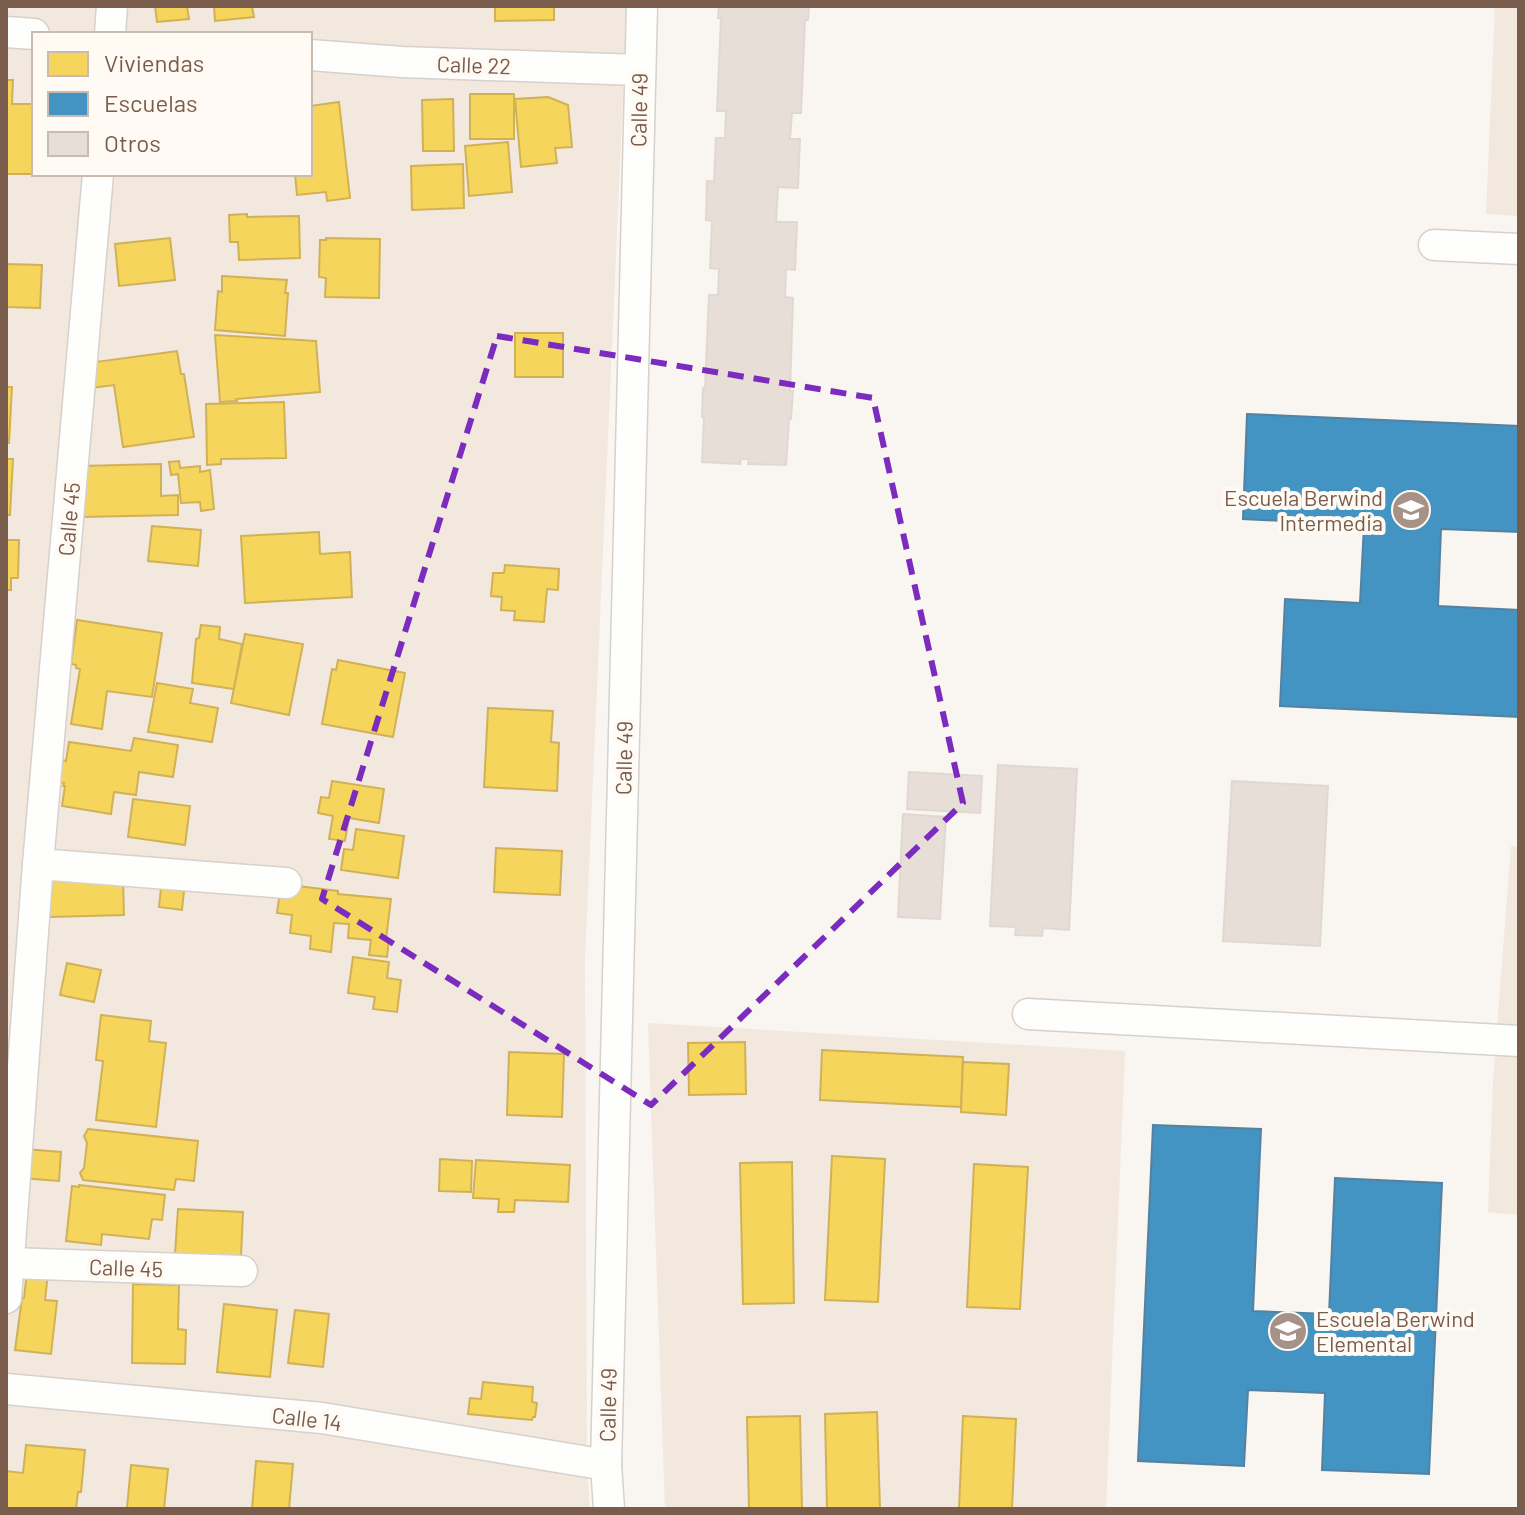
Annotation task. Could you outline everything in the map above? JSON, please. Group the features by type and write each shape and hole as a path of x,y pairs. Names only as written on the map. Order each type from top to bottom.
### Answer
{"street":[{"path":"110,32 112,6"},
{"name":"Calle 49","path":"609,1509 606,1465 642,6"},
{"path":"6,32 32,34"},
{"name":"Calle 22","path":"312,55 402,62 639,70"},
{"name":"Calle 45","path":"6,1298 38,864 98,176"},
{"path":"1434,245 1519,249"},
{"path":"38,864 286,883"},
{"path":"1028,1014 1519,1041"},
{"name":"Calle 45","path":"10,1263 242,1271"},
{"name":"Calle 14","path":"6,1389 322,1418 606,1465"}],"highlighted area":[{"path":"497,336 873,398 963,803 651,1105 322,899"}],"shaded area":[{"path":"6,6 627,6 585,959 587,1466 590,1509 6,1509"},
{"path":"1495,6 1519,6 1519,216 1486,214"},
{"path":"1511,846 1519,847 1519,1215 1488,1212 1493,1081"},
{"path":"648,1023 1125,1051 1106,1509 665,1509"}],"building: Viviendas":[{"path":"155,6 187,6 189,19 157,22"},
{"path":"214,6 252,6 254,17 215,21"},
{"path":"495,6 554,6 554,20 495,21"},
{"path":"6,80 13,80 12,104 32,104 32,174 6,174"},
{"path":"470,94 514,94 514,139 470,139"},
{"path":"548,97 568,105 572,147 555,148 557,163 521,167 515,99"},
{"path":"453,99 454,151 423,151 422,100"},
{"path":"339,102 350,198 327,201 326,192 297,195 295,176 312,176 312,106"},
{"path":"508,142 512,192 469,196 465,146"},
{"path":"463,164 464,208 412,210 411,166"},
{"path":"247,214 247,217 299,216 300,258 239,260 238,242 230,242 229,215"},
{"path":"170,238 175,280 119,286 115,244"},
{"path":"380,239 379,298 325,297 326,278 319,277 320,240"},
{"path":"6,264 42,265 40,308 6,307"},
{"path":"222,276 287,280 285,336 215,330"},
{"path":"515,333 563,333 563,377 515,377"},
{"path":"215,335 316,341 320,392 220,402"},
{"path":"177,351 181,374 184,374 194,437 123,447 114,385 92,388 88,363"},
{"path":"6,387 12,387 9,443 6,443"},
{"path":"284,402 286,458 221,459 221,464 207,465 206,404"},
{"path":"6,456 13,459 10,515 6,515"},
{"path":"179,461 180,468 200,466 200,472 210,470 214,509 201,511 200,502 181,503 178,474 171,475 169,462"},
{"path":"161,464 161,496 178,495 178,515 82,517 81,466"},
{"path":"152,526 201,530 198,566 148,561"},
{"path":"319,532 320,554 350,552 352,597 245,603 241,536"},
{"path":"6,540 19,540 18,578 11,578 11,590 6,590"},
{"path":"505,565 559,569 558,590 547,589 544,622 514,620 515,611 501,610 502,597 491,596 493,573 504,573"},
{"path":"77,620 162,633 152,697 107,691 102,729 71,724 80,669 71,664"},
{"path":"201,625 220,627 219,639 242,644 234,689 192,683 196,639 199,638"},
{"path":"245,634 303,644 289,715 231,703"},
{"path":"338,660 405,673 393,737 322,724 332,669 336,670"},
{"path":"157,683 193,689 190,703 218,708 212,742 148,732"},
{"path":"488,708 553,711 551,742 559,743 557,791 484,787"},
{"path":"134,738 178,745 173,777 139,772 136,795 114,792 111,814 62,806 65,786 58,782 61,760 66,761 69,742 131,751"},
{"path":"332,781 384,789 379,823 349,818 345,841 329,839 333,816 318,813 321,797 329,798"},
{"path":"133,799 190,806 185,845 128,837"},
{"path":"356,829 404,836 398,878 341,870 344,849 353,850"},
{"path":"496,848 562,851 560,895 494,892"},
{"path":"48,865 123,880 124,915 50,917"},
{"path":"281,884 391,899 387,957 369,955 371,940 348,938 349,924 334,923 331,952 310,949 311,936 290,933 292,915 277,913"},
{"path":"161,888 184,891 182,910 159,907"},
{"path":"353,957 389,962 387,978 401,980 397,1012 373,1009 375,997 348,993"},
{"path":"67,963 101,970 94,1002 60,995"},
{"path":"101,1015 151,1021 149,1041 166,1043 156,1127 96,1120 103,1061 96,1060"},
{"path":"745,1042 746,1094 689,1095 688,1043"},
{"path":"822,1050 963,1057 961,1107 820,1100"},
{"path":"509,1052 564,1054 562,1117 507,1115"},
{"path":"963,1062 1009,1064 1006,1115 961,1112"},
{"path":"88,1129 198,1141 194,1181 176,1179 174,1190 83,1180 80,1173 84,1168 87,1143 84,1136"},
{"path":"24,1149 61,1152 59,1181 21,1178"},
{"path":"832,1156 885,1159 878,1302 825,1300"},
{"path":"440,1159 472,1161 471,1192 439,1191"},
{"path":"476,1160 570,1165 568,1202 515,1200 514,1212 498,1212 499,1199 473,1198"},
{"path":"792,1162 794,1303 743,1304 740,1163"},
{"path":"974,1164 1028,1167 1020,1309 967,1307"},
{"path":"72,1186 165,1195 162,1220 152,1219 149,1239 102,1234 101,1245 66,1241"},
{"path":"178,1209 243,1212 241,1256 210,1255 210,1261 175,1254"},
{"path":"27,1271 48,1273 45,1300 57,1301 51,1354 15,1350"},
{"path":"133,1284 179,1285 178,1329 186,1330 185,1364 132,1363"},
{"path":"224,1304 277,1310 270,1377 217,1372"},
{"path":"295,1310 329,1314 323,1367 288,1363"},
{"path":"483,1382 533,1387 532,1402 537,1403 535,1417 532,1420 468,1414 470,1398 481,1399"},
{"path":"877,1412 880,1509 827,1509 825,1414"},
{"path":"800,1416 802,1509 749,1509 747,1417"},
{"path":"963,1416 1016,1419 1012,1509 959,1509"},
{"path":"26,1445 85,1450 76,1509 6,1509 6,1471 23,1473"},
{"path":"256,1461 293,1464 289,1509 252,1509"},
{"path":"131,1465 168,1469 164,1509 127,1508"}],"building: Escuelas":[{"path":"1247,414 1519,426 1519,532 1441,529 1438,606 1519,610 1519,717 1280,706 1285,599 1360,603 1364,525 1243,519"},
{"path":"1153,1125 1261,1129 1253,1311 1329,1314 1335,1178 1442,1183 1429,1474 1322,1470 1325,1393 1248,1390 1244,1466 1138,1461"}],"building: Otros":[{"path":"719,6 809,6 808,20 805,20 801,113 792,113 790,139 800,139 798,188 778,187 776,222 797,222 795,270 786,269 785,297 793,298 790,391 793,391 786,465 748,464 749,459 741,459 740,464 702,462 709,295 718,295 719,269 710,268 712,221 706,220 707,181 714,182 716,138 725,138 726,111 717,111"},
{"path":"998,765 1077,769 1069,930 1043,928 1042,936 1015,935 1016,927 990,926"},
{"path":"909,772 982,776 980,813 907,809"},
{"path":"1232,781 1328,786 1320,946 1223,941"},
{"path":"903,814 946,817 940,919 898,917"}],"place":[{"name":"Escuela Berwind Intermedia","path":"1411,510"},
{"name":"Escuela Berwind Elemental","path":"1288,1331"}]}
